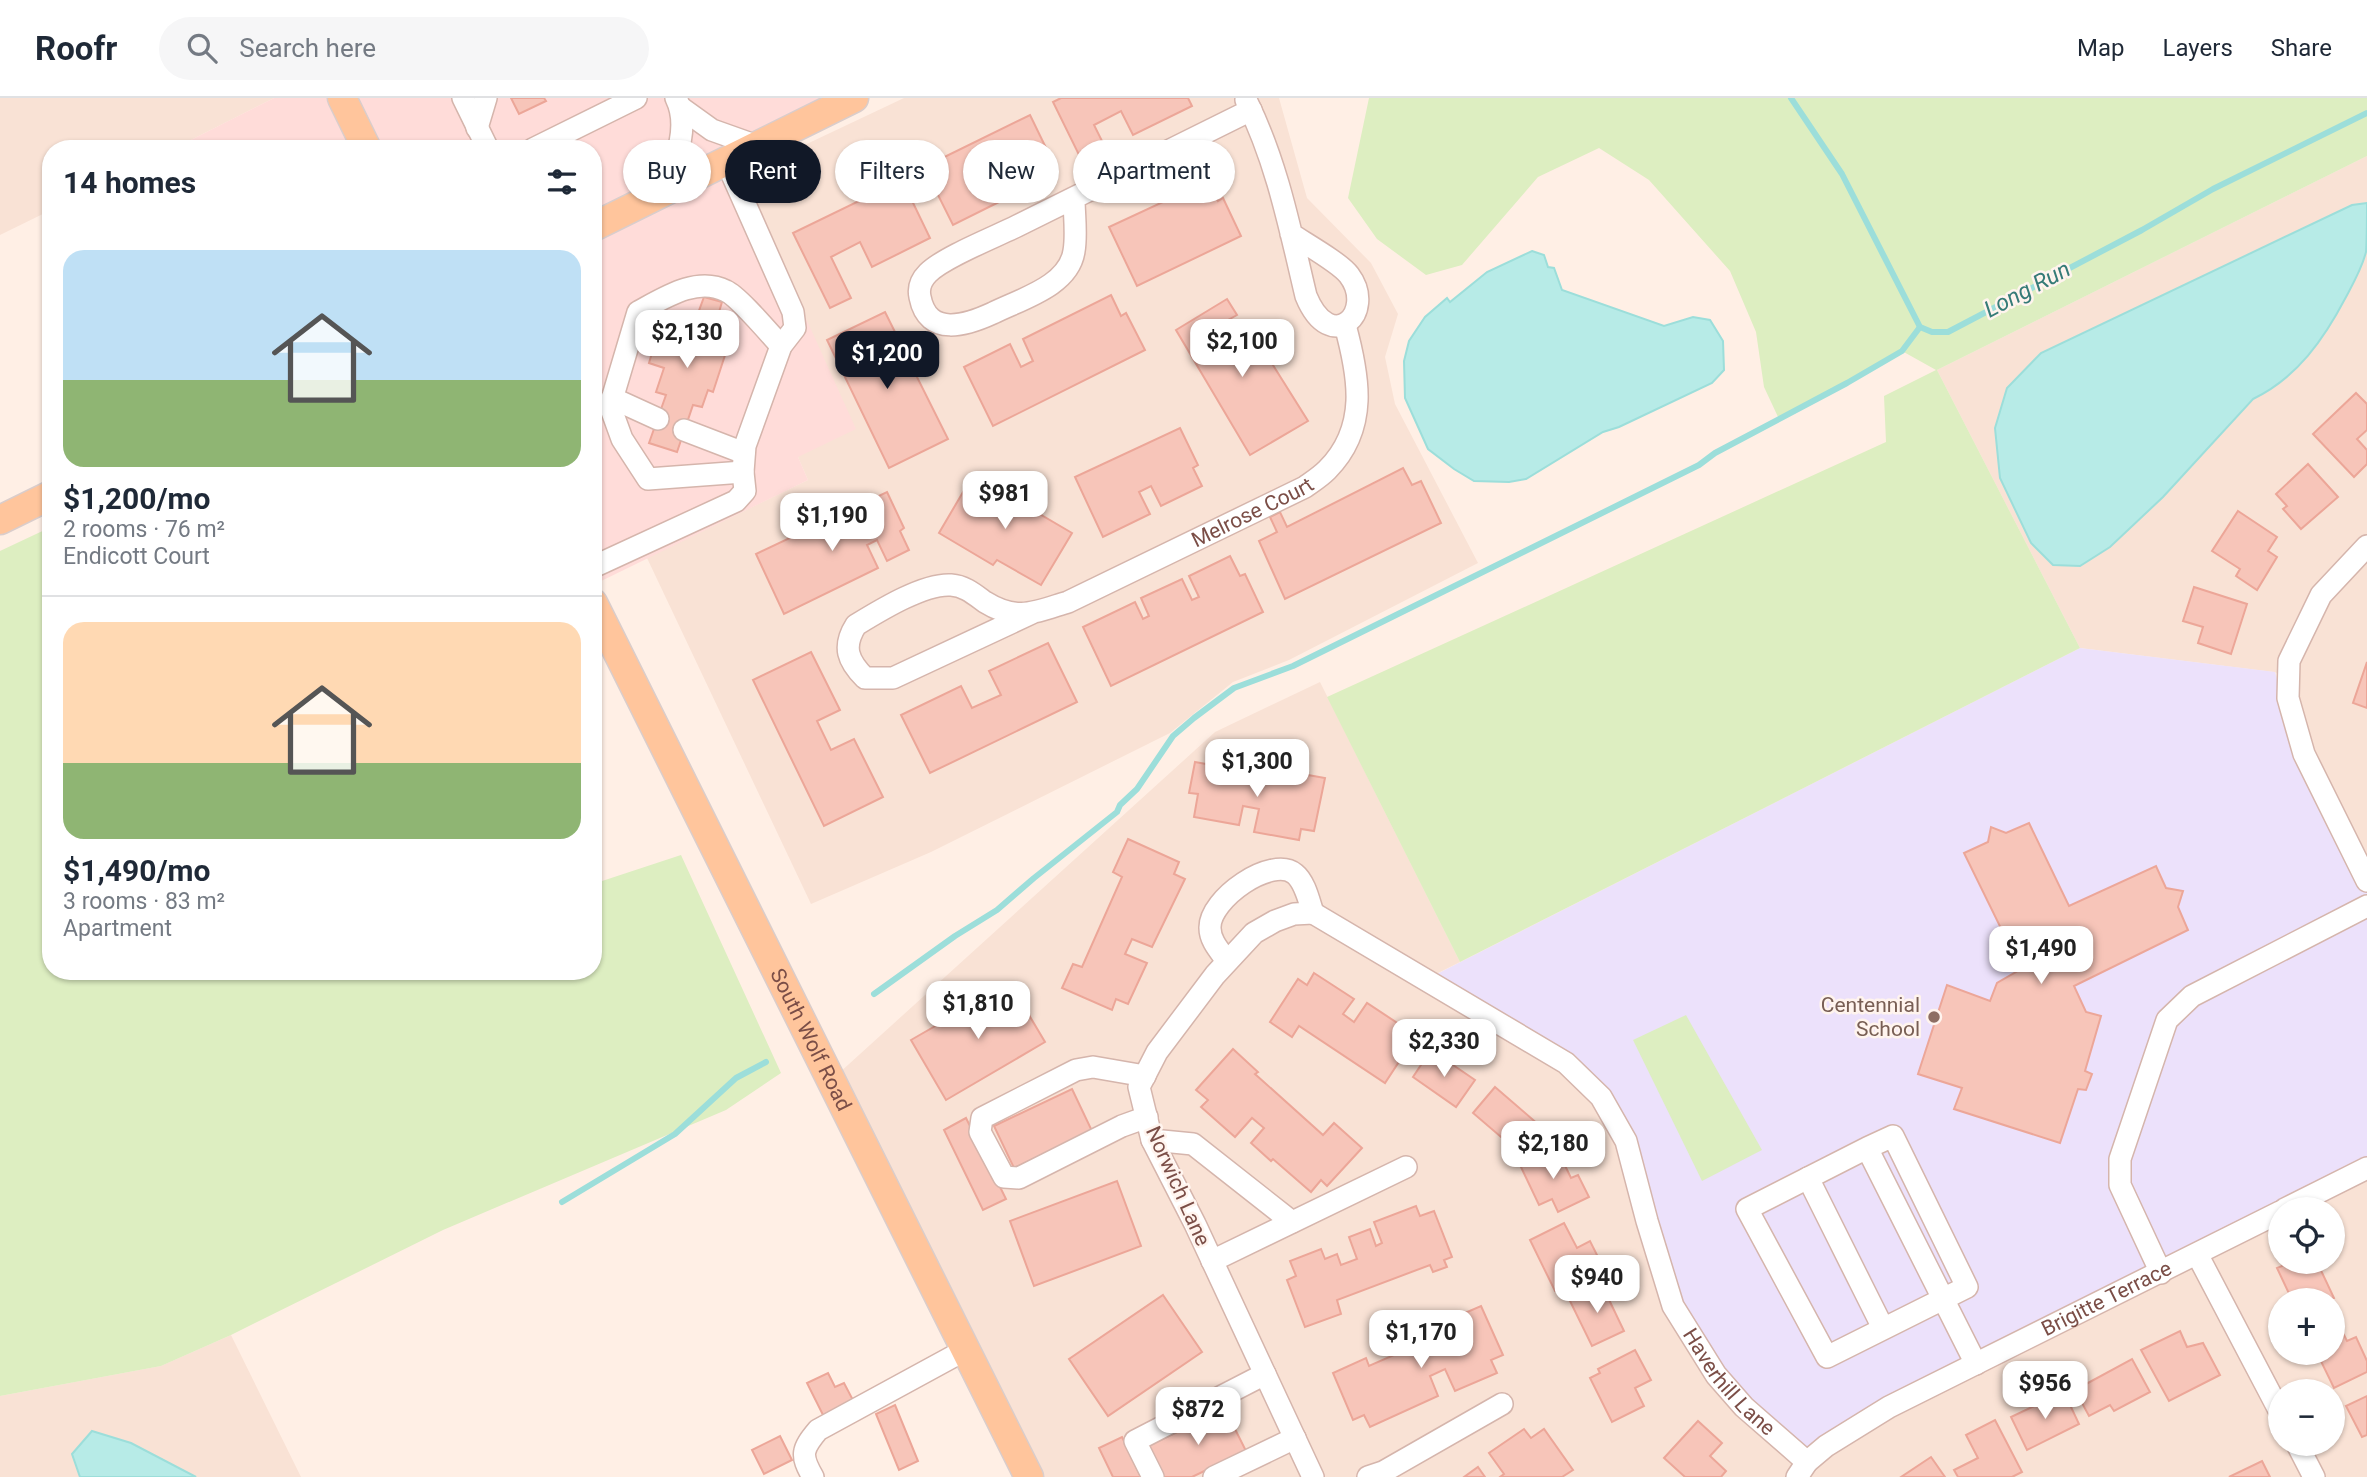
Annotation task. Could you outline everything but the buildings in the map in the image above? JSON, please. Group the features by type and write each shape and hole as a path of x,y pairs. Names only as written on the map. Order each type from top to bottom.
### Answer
{"main road":[{"path":"342,98 363,140"},
{"path":"769,140 854,98"},
{"path":"602,224 643,203"},
{"path":"0,520 42,499"},
{"name":"South Wolf Road","path":"602,644 1029,1477"}],"street":[{"path":"463,98 483,140"},
{"path":"477,128 486,98"},
{"path":"551,140 636,98"},
{"path":"678,102 712,130 740,140"},
{"path":"678,102 680,140"},
{"path":"1181,140 1248,104 1271,159 1306,296 1311,308 1327,325 1345,325 1357,307 1358,298 1352,279 1344,269 1291,234"},
{"path":"1074,198 1074,252 1071,263 1049,286 980,319 963,324 935,323 926,314 919,294 919,285 928,273 950,259 1074,198"},
{"path":"602,564 736,501 745,491 745,446 781,346 795,328 793,312 745,203"},
{"path":"744,463 648,479 622,439 610,405 638,312 674,292 708,285 728,291 781,346"},
{"name":"Melrose Court","path":"1032,613 1008,614 966,588 950,585 930,588 856,625 847,646 849,657 865,678 893,678 1032,613 1068,602 1305,487 1327,470 1342,450 1353,427 1358,380 1345,325"},
{"path":"612,398 658,419"},
{"path":"684,430 744,463"},
{"path":"2367,546 2321,595 2289,661 2288,698 2304,754 2367,881"},
{"path":"1227,961 1212,939 1212,916 1220,902 1232,890 1247,881 1276,870 1287,870 1295,874 1313,913"},
{"path":"2161,1273 2120,1185 2120,1158 2167,1020 2192,996 2367,906"},
{"name":"Norwich Lane","path":"1313,913 1294,914 1254,933 1227,961 1157,1052 1139,1087 1152,1140 1313,1477"},
{"name":"Haverhill Lane","path":"1313,913 1566,1063 1601,1097 1626,1141 1673,1306 1716,1375 1802,1469"},
{"path":"1145,1076 1093,1067 1076,1070 982,1118 980,1132 1004,1177 1019,1178 1122,1126 1147,1117"},
{"path":"1893,1136 1967,1287 1827,1357 1747,1209 1808,1178 1893,1136"},
{"path":"1152,1140 1193,1144 1292,1222"},
{"path":"1867,1148 1976,1364"},
{"path":"1212,1261 1406,1167"},
{"path":"2308,1197 2367,1167"},
{"path":"1808,1178 1883,1328"},
{"name":"Brigitte Terrace","path":"1802,1469 1826,1446 1889,1407 2268,1218"},
{"path":"2197,1254 2268,1389"},
{"path":"813,1477 804,1462 805,1445 818,1430 965,1350"},
{"path":"1153,1477 1135,1441 1265,1374"},
{"path":"1368,1477 1383,1472 1502,1404"},
{"path":"1214,1477 1294,1438"},
{"path":"2303,1456 2314,1477"}],"shaded area":[{"path":"0,98 274,98 191,140 42,140 42,214 0,235"},
{"path":"274,98 332,98 353,140 191,140"},
{"path":"350,98 838,98 753,140 725,140 725,154 711,161 711,140 623,140 623,203 625,203 602,215 602,140 371,140"},
{"path":"904,98 1279,98 1307,198 1371,263 1398,314 1385,357 1395,404 1478,563 1289,660 1233,682 1170,733 931,852 811,904 647,558 808,480 798,457 755,203 821,203 821,140 815,140"},
{"path":"2367,156 2367,865 2325,781 2299,708 2296,679 2274,672 2080,648 1937,370"},
{"path":"725,174 725,203 754,203 856,429 798,457 808,480 602,581 602,233 664,203 711,203 711,181"},
{"name":"Centennial School","path":"2080,648 2275,672 2298,754 2367,893 2367,1161 2298,1197 2268,1197 2268,1213 1805,1456 1748,1405 1677,1305 1607,1094 1433,976"},
{"path":"1320,682 1460,962 1434,975 2367,1161 2367,1477 1034,1477 838,1074 1215,732"},
{"path":"231,1335 301,1477 0,1477 0,1396 161,1366"}],"green space":[{"path":"1369,98 2367,98 2367,156 1937,370 2080,648 1460,962 1327,697 1886,442 1884,396 1936,370 1902,351 1779,419 1764,387 1756,332 1730,271 1649,180 1599,148 1538,177 1462,265 1426,275 1377,239 1348,198"},
{"path":"42,531 42,980 602,980 602,881 681,855 781,1073 726,1110 443,1230 231,1335 161,1366 0,1396 0,551"},
{"path":"1686,1015 1762,1150 1702,1181 1633,1040"}],"water":[{"path":"2367,203 2366,252 2362,264 2337,313 2308,356 2283,380 2253,399 2163,497 2110,547 2080,566 2053,565 2031,543 2000,478 1995,428 2007,388 2041,353 2352,205"},
{"path":"1532,251 1544,255 1548,267 1554,268 1562,290 1664,326 1693,317 1710,320 1723,341 1724,370 1712,383 1603,432 1526,479 1509,482 1474,481 1428,449 1405,398 1404,361 1409,341 1425,317 1447,298 1450,302 1487,272"},
{"path":"92,1431 131,1443 196,1477 80,1477 72,1454"}],"waterway":[{"name":"Long Run","path":"1791,98 1842,174 1920,327 1932,332 1948,332 2142,230 2213,189 2367,113"},
{"path":"874,994 955,936 997,910 1117,812 1120,805 1137,789 1173,736 1234,688 1293,666 1699,465 1715,453 1902,351 1920,327"},
{"path":"562,1202 675,1134 736,1078 766,1062"}],"place":[{"name":"Centennial School","path":"1934,1017"}]}
